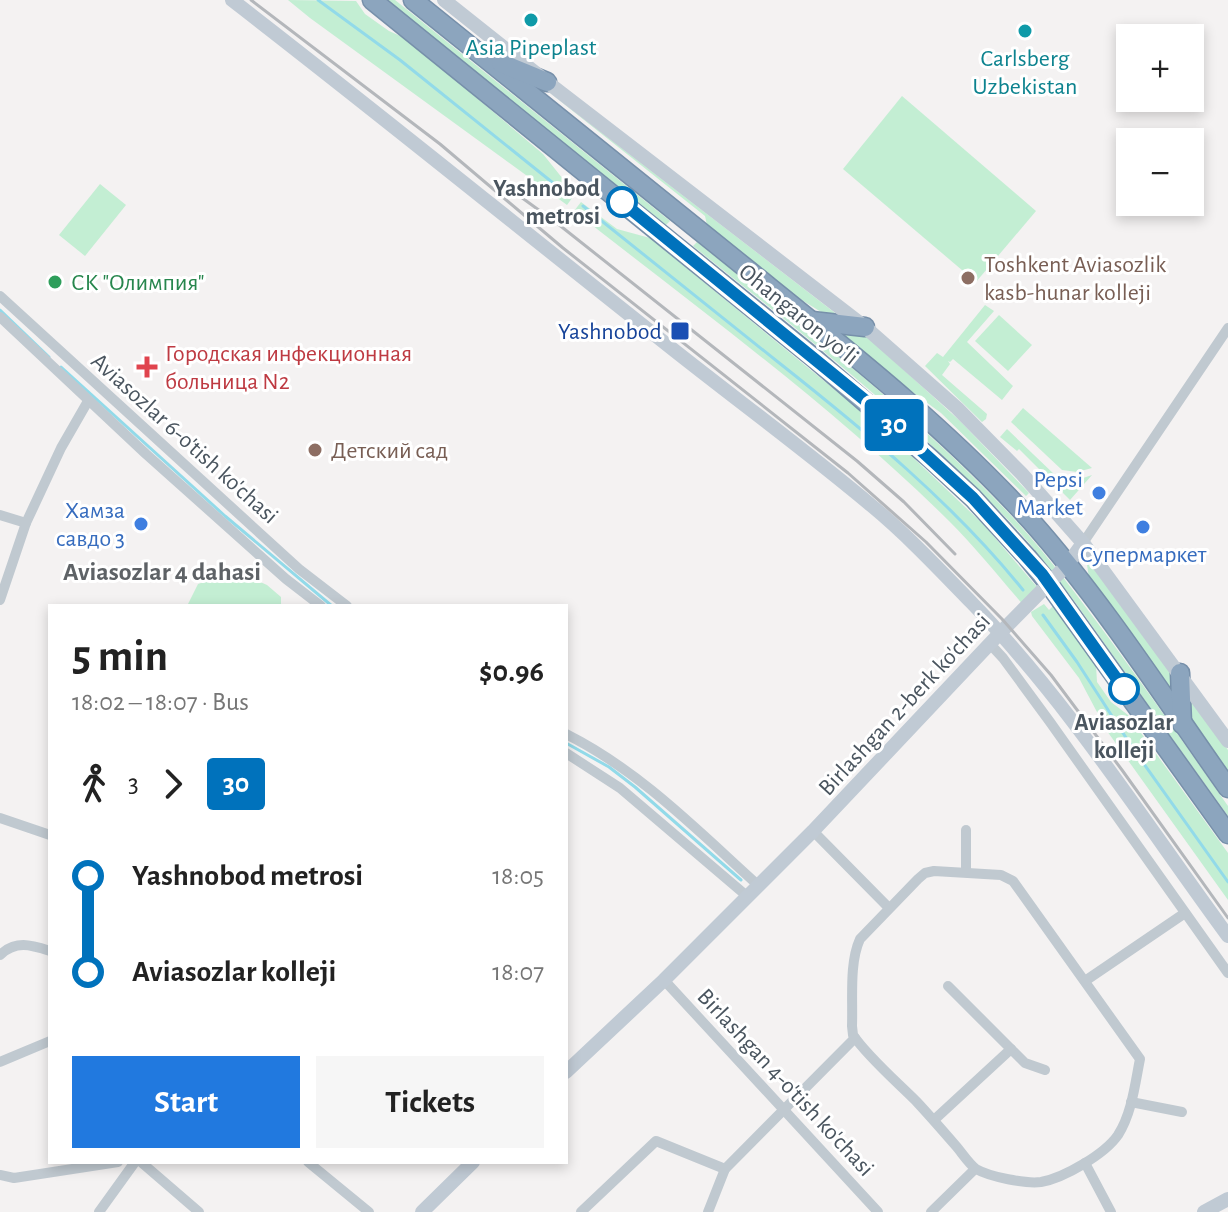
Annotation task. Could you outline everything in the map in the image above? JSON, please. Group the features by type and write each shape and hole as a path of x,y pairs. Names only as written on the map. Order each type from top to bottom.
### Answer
{"highway":[{"name":"Ohangaron yoʻli","path":"372,0 846,384 931,459 1001,527 1049,584 1228,834"},
{"name":"Ohangaron yoʻli","path":"413,0 812,321 956,445 1029,520 1091,595 1228,788"},
{"path":"481,55 547,82"},
{"path":"688,255 681,237 684,230 694,226"},
{"path":"812,321 865,327"},
{"path":"1180,673 1182,724"}],"street":[{"path":"232,0 873,507 927,558 995,638 1067,712 1228,936"},
{"name":"Ohangaron yoʻli","path":"444,0 865,327 957,408 1022,474 1083,543 1228,741"},
{"name":"Aviasozlar 6-o'tish ko'chasi","path":"0,296 18,311 82,384 286,579 318,604"},
{"name":"Aviasozlar 6-o'tish ko'chasi","path":"0,317 42,355 82,384 88,401 152,449 340,604"},
{"name":"Birlashgan 2-berk ko'chasi","path":"568,1070 754,891 1067,565 1228,328"},
{"path":"0,600 26,523 61,448 88,401"},
{"path":"0,515 26,523"},
{"path":"995,638 1003,658 1228,973"},
{"path":"568,735 601,752 656,818 754,891"},
{"path":"568,754 615,772 659,796 754,891"},
{"path":"1090,780 1107,768"},
{"path":"0,818 48,834"},
{"path":"966,830 966,872"},
{"path":"813,831 889,908"},
{"path":"966,872 1001,875 1013,881 1140,1059 1131,1102 1119,1134 1104,1150 1085,1163 1050,1180 1038,1183 1009,1179 975,1169 934,1120 855,1038 852,1026 856,949 860,939 925,873 966,872"},
{"path":"1085,981 1185,913"},
{"path":"0,955 17,945 29,944 48,950"},
{"name":"Birlashgan 4-o'tish ko'chasi","path":"664,980 878,1212"},
{"path":"948,986 1025,1063 1045,1070"},
{"path":"708,1212 725,1169 855,1038"},
{"path":"0,1062 48,1042"},
{"path":"934,1120 1011,1049"},
{"path":"1131,1102 1182,1112"},
{"path":"581,1212 656,1141 725,1169"},
{"path":"1085,1163 1111,1212"},
{"path":"0,1175 14,1178 105,1164"},
{"path":"99,1212 136,1164"},
{"path":"140,1164 199,1212"},
{"path":"310,1164 369,1212"},
{"path":"422,1212 471,1164"},
{"path":"931,1212 975,1169"},
{"path":"1204,1212 1228,1199"}],"green space":[{"path":"288,0 356,1 365,14 407,39 543,154 575,194 567,205"},
{"path":"386,0 395,0 670,221 666,225"},
{"path":"540,85 839,316 826,315 792,294 707,225 705,216"},
{"path":"902,96 1036,211 976,282 843,169"},
{"path":"100,184 126,205 85,256 59,235"},
{"path":"581,202 617,229 650,238 884,430 984,525 1043,594 1025,607 959,531 905,479 813,399 574,211"},
{"path":"697,242 903,411 1017,522 1064,578 1138,679 1228,806 1228,816 1064,587 1012,524 897,414 693,246"},
{"path":"985,305 994,311 967,342 1013,386 1002,400 953,359 948,361 950,364 942,375 987,414 982,422 925,366 937,353 943,357"},
{"path":"999,315 1032,345 1008,371 975,341"},
{"path":"862,332 960,421 1029,493 1026,496 941,413 838,333"},
{"path":"1023,408 1092,468 1077,472 1062,470 1011,422"},
{"path":"1007,429 1056,476 1074,481 1092,475 1070,500 1019,449 1017,451 1000,437"},
{"path":"1086,558 1174,678 1174,700 1089,578"},
{"path":"244,575 267,585 281,597 281,604 188,604 198,584 221,576"},
{"path":"1044,604 1049,610 1054,605 1096,665 1097,682 1111,702 1128,715 1228,853 1228,900 1107,731 1079,678 1032,616 1031,612"},
{"path":"1188,694 1228,750 1228,773 1187,716"}],"waterway":[{"path":"318,0 400,60 568,195"},
{"path":"583,206 875,441 968,528 1023,590"},
{"path":"0,310 49,357"},
{"path":"61,367 225,516 330,604"},
{"path":"1043,615 1228,882"},
{"path":"568,744 609,767 635,787 741,880"}],"railway":[{"path":"251,0 440,144 563,248 848,473 926,542 1002,619 1051,675 1228,918"},
{"path":"507,187 857,461 904,502 955,554"}],"bus line":[{"name":"30","path":"622,202 877,410 973,498 1042,574 1124,689"}],"place":[{"name":"Asia Pipeplast","path":"531,20"},
{"name":"Carlsberg Uzbekistan","path":"1025,31"},
{"name":"Yashnobod metrosi","path":"622,202"},
{"name":"Toshkent Aviasozlik kasb-hunar kolleji","path":"968,278"},
{"name":"СК \"Олимпия\"","path":"55,282"},
{"name":"Yashnobod","path":"680,331"},
{"name":"Городская инфекционная больница N2","path":"147,367"},
{"name":"Детский сад","path":"315,450"},
{"name":"Pepsi Market","path":"1099,493"},
{"name":"Хамза савдо 3","path":"141,524"},
{"name":"Супермаркет","path":"1143,527"},
{"name":"Aviasozlar kolleji","path":"1124,689"}],"district":[{"name":"Aviasozlar 4 dahasi","path":"162,571"}]}
